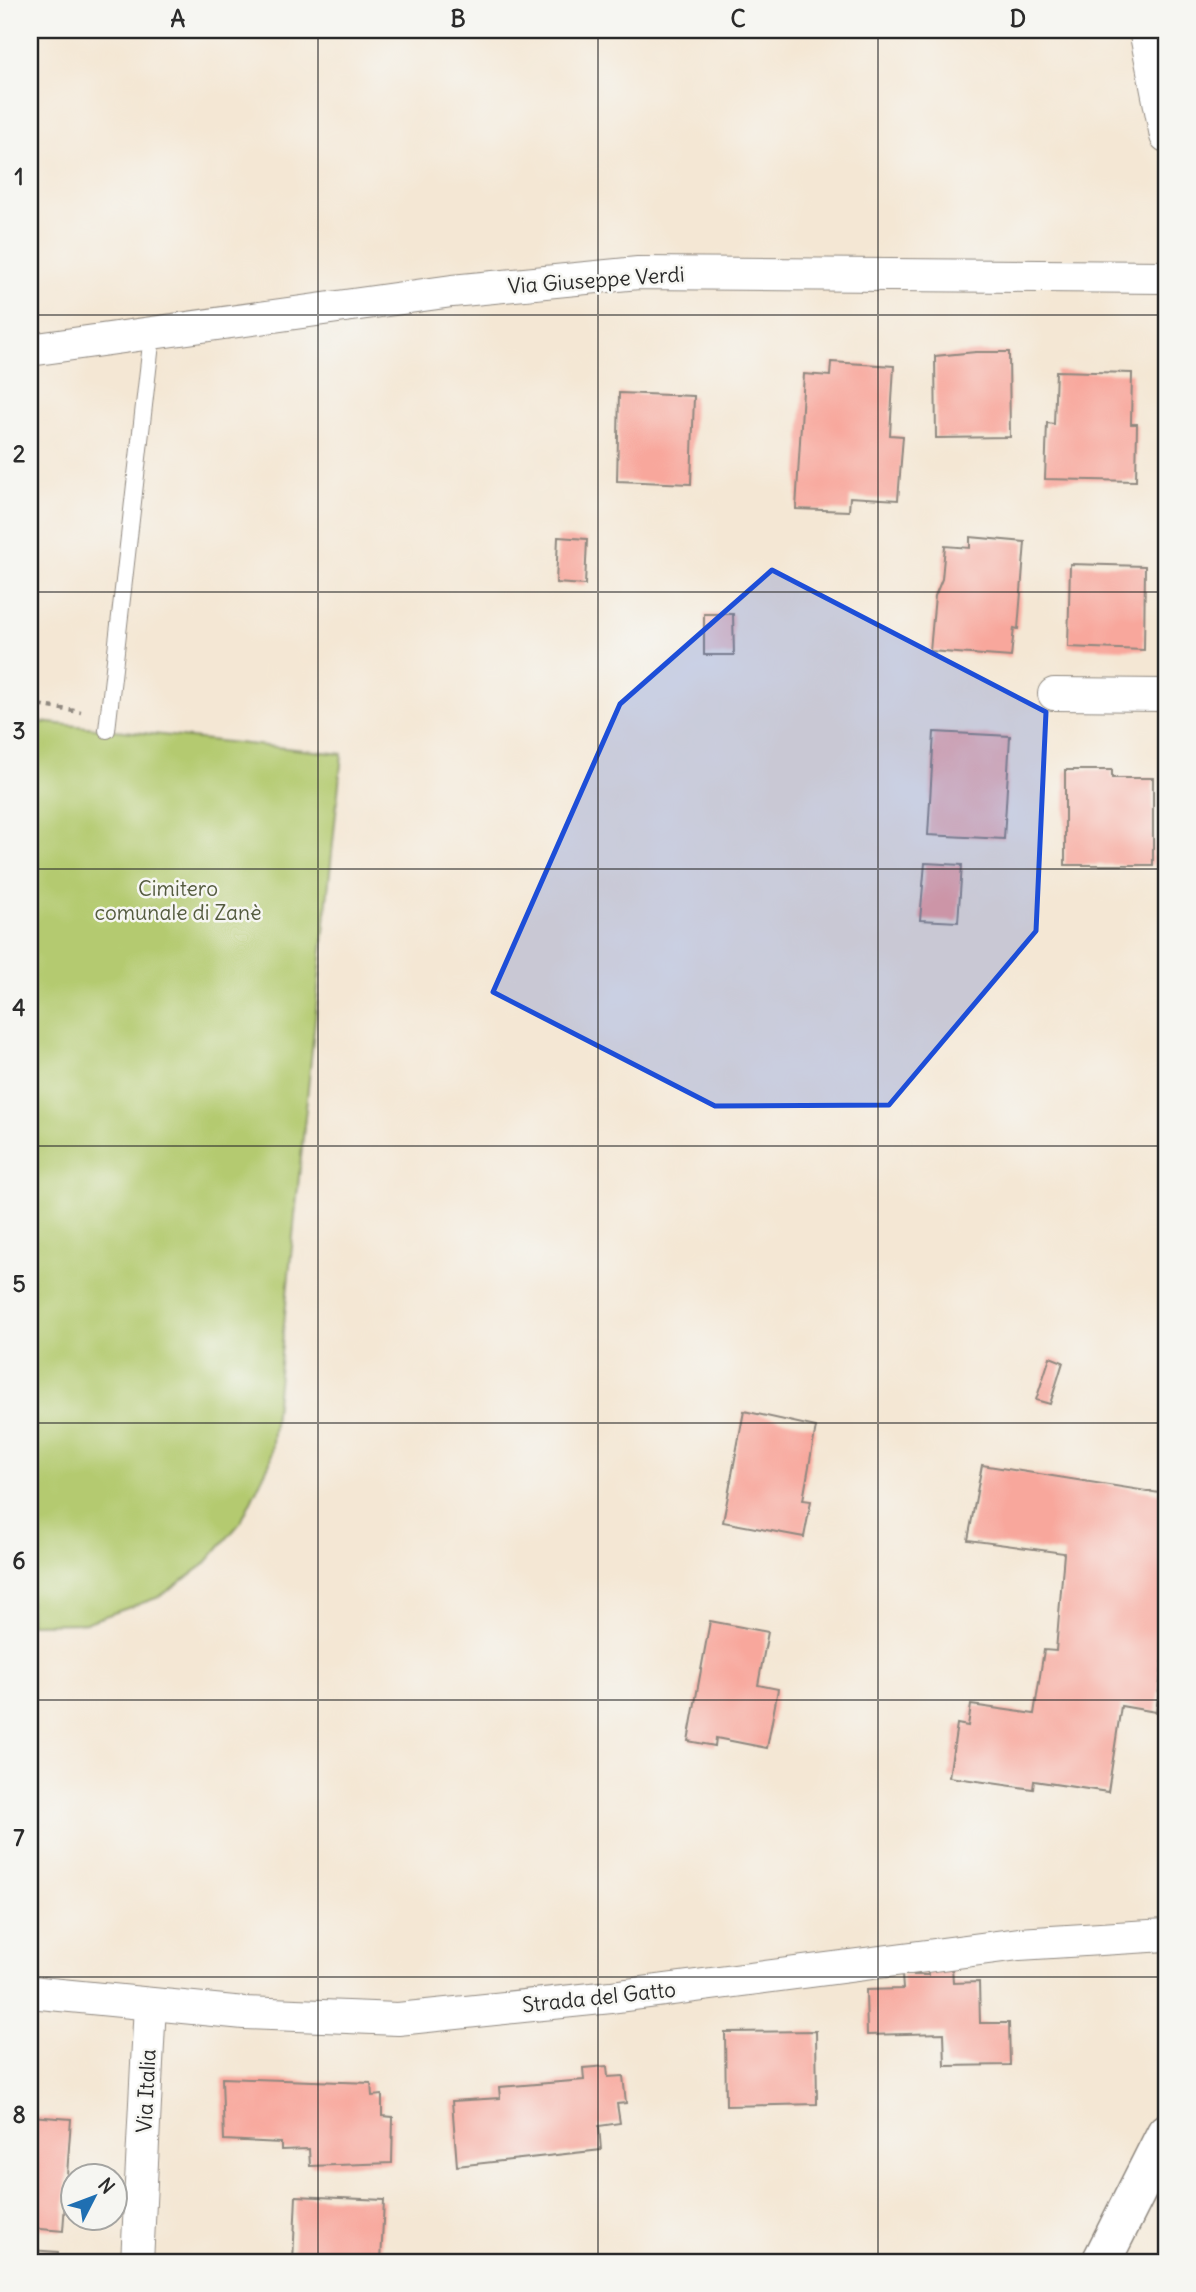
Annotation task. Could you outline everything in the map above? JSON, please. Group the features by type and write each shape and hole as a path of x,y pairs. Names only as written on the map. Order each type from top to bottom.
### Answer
{"main road":[{"path":"1101,2262 1166,2133"}],"street":[{"path":"1145,30 1166,136"},
{"name":"Via Giuseppe Verdi","path":"30,350 452,291 638,273 1166,277"},
{"path":"1054,694 1166,695"},
{"name":"Strada del Gatto","path":"30,1992 244,2013 398,2019 611,1997 1019,1944 1166,1935"},
{"name":"Via Italia","path":"137,2262 150,2004"}],"lane":[{"path":"108,723 152,335"}],"path":[{"path":"30,704 108,723"}],"highlighted area":[{"path":"772,570 1046,712 1036,931 889,1105 715,1106 493,992 620,704"}],"green space":[{"name":"Cimitero comunale di Zanè","path":"30,721 342,754 270,1462 241,1522 204,1565 159,1597 85,1623 30,1624"}],"building":[{"path":"1009,352 1010,437 936,438 935,356"},
{"path":"831,362 894,366 890,435 903,436 898,500 850,497 849,511 796,509 804,374 830,376"},
{"path":"1056,371 1132,373 1131,424 1137,424 1136,481 1045,479 1047,423 1054,424"},
{"path":"619,393 694,396 691,484 617,481"},
{"path":"558,537 587,539 585,585 556,583"},
{"path":"970,537 1025,542 1018,629 1014,628 1011,657 930,651 935,596 942,579 945,546 970,548"},
{"path":"1070,564 1145,566 1144,650 1068,647"},
{"path":"704,614 733,614 734,655 704,655"},
{"path":"934,732 1010,736 1004,839 928,835"},
{"path":"1065,770 1112,770 1112,778 1153,778 1153,865 1065,865"},
{"path":"925,863 962,865 958,922 920,920"},
{"path":"1050,1357 1063,1362 1050,1404 1036,1400"},
{"path":"744,1411 816,1427 803,1500 811,1501 804,1537 723,1522"},
{"path":"982,1465 1166,1494 1166,1637 1156,1712 1121,1706 1108,1792 1034,1781 1033,1789 949,1777 957,1724 968,1726 971,1705 1034,1714 1044,1650 1056,1651 1064,1553 968,1540"},
{"path":"710,1621 768,1632 758,1685 778,1689 767,1748 716,1738 715,1746 688,1741"},
{"path":"928,1966 952,1966 953,1983 979,1982 980,2023 1009,2023 1010,2065 945,2066 944,2033 867,2035 866,1990 903,1989 902,1975 928,1975"},
{"path":"816,2031 817,2104 726,2106 725,2032"},
{"path":"607,2066 608,2077 623,2076 626,2103 617,2104 620,2123 599,2126 601,2150 457,2166 452,2101 500,2098 499,2087 584,2080 583,2068"},
{"path":"222,2078 371,2083 372,2096 382,2095 382,2116 393,2117 392,2163 310,2166 309,2149 281,2150 281,2143 224,2140"},
{"path":"30,2116 71,2119 68,2162 60,2162 60,2231 30,2228"},
{"path":"296,2196 384,2200 381,2262 293,2262"},
{"path":"30,2250 58,2252 57,2262 30,2262"}]}
